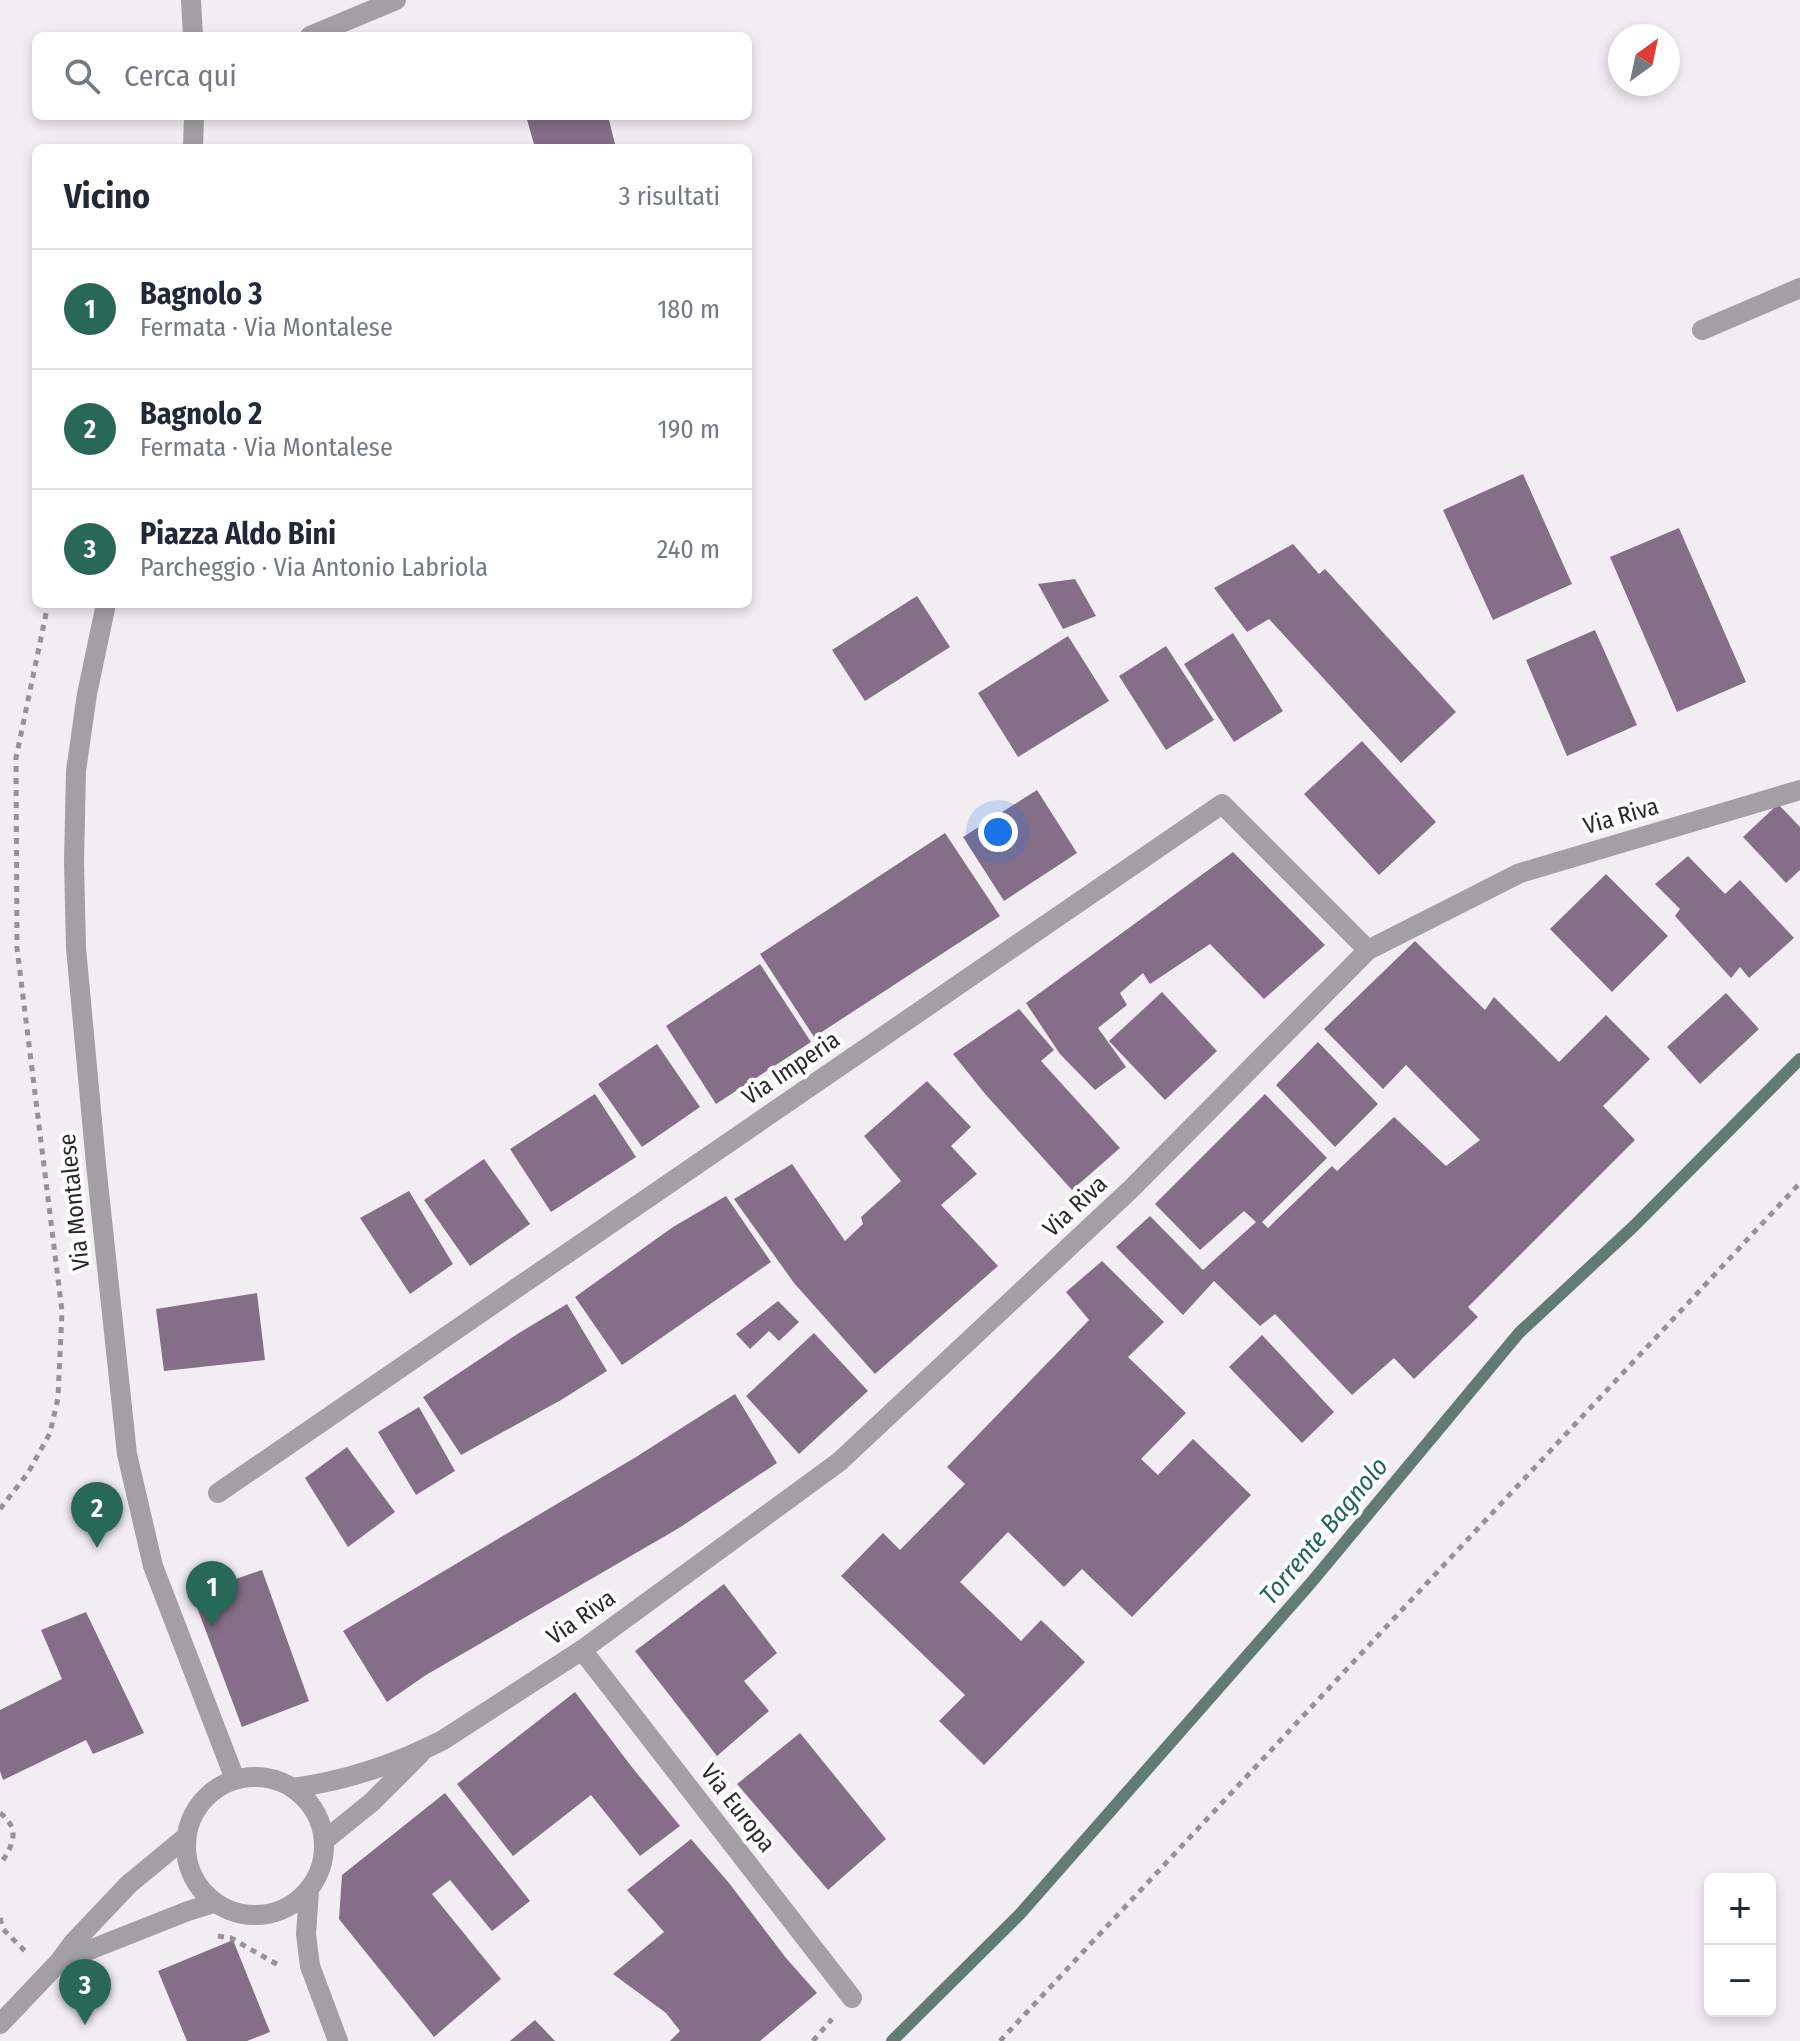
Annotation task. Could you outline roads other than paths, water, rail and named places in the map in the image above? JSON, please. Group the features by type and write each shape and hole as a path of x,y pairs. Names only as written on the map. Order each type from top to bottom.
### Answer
{"street":[{"path":"191,0 193,32"},
{"path":"320,32 396,0"},
{"path":"193,144 194,120"},
{"path":"1702,330 1800,288"},
{"name":"Via Montalese","path":"105,608 87,694 76,771 76,948 127,1454 153,1566 235,1779"},
{"name":"Via Riva","path":"293,1788 358,1775 443,1740 582,1650 839,1462 1131,1189 1368,950 1520,873 1800,790"},
{"name":"Via Imperia","path":"218,1493 1222,804 1368,950"},
{"name":"Via Europa","path":"582,1650 852,1998"},
{"name":"Via Riva","path":"325,1840 372,1802 425,1749"},
{"path":"258,1777 277,1780 293,1788 315,1810 325,1840 322,1867 309,1891 281,1912 247,1916 214,1903 202,1891 187,1864 186,1837 192,1815 219,1786 235,1779 258,1777"},
{"path":"0,2024 129,1884 186,1837"},
{"path":"309,1891 306,1934 310,1966 338,2041"},
{"path":"54,1968 214,1903"}],"waterway":[{"name":"Torrente Bagnolo","path":"892,2041 1020,1914 1310,1584 1519,1333 1634,1226 1800,1059"}],"place":[{"name":"Bagnolo 2","path":"97,1548"},
{"name":"Bagnolo 3","path":"212,1627"},
{"name":"Piazza Aldo Bini","path":"85,2025"}]}
